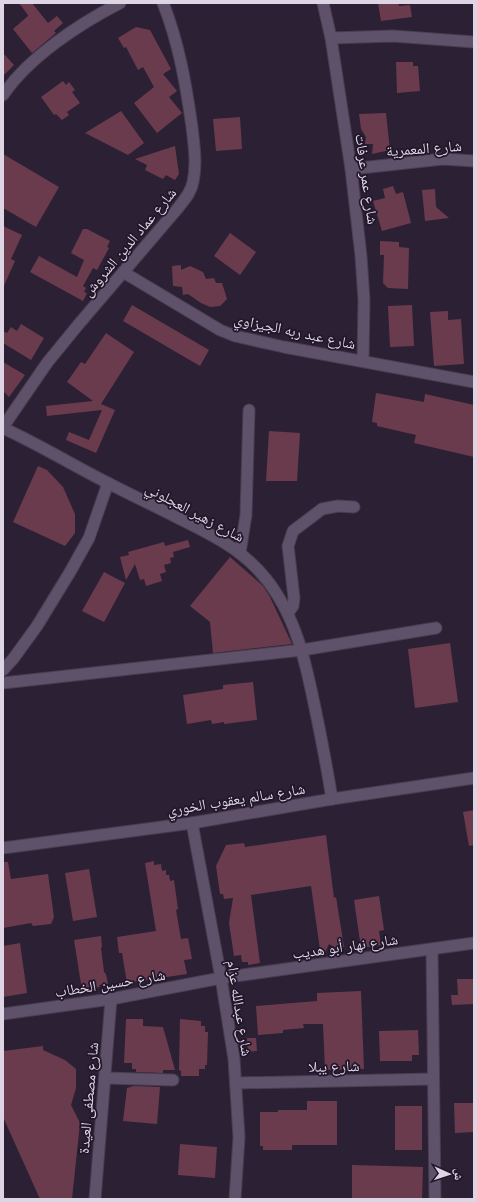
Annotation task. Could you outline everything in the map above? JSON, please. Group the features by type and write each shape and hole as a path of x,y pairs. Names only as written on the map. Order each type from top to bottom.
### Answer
{"street":[{"path":"3,95 10,84 28,66 49,49 79,28 120,3"},
{"name":"شارع عماد الدين الشروش","path":"3,428 47,364 78,325 189,194 193,183 195,169 194,150 182,65 163,3"},
{"name":"شارع عمر عرفات","path":"322,3 330,38 351,169 361,256 364,300 363,362"},
{"path":"330,38 393,36 474,42"},
{"name":"شارع المعمرية","path":"351,169 443,159 474,161"},
{"name":"شارع عبد ربه الجيزاوي","path":"123,272 220,330 235,336 284,347 474,382"},
{"path":"240,553 246,515 249,410"},
{"name":"شارع زهير العجلوني","path":"3,428 108,483 207,532 253,563 268,580 288,613 297,633 320,727 332,799"},
{"path":"3,670 13,659 36,626 70,572 89,538 108,483"},
{"path":"288,613 293,606 294,598 288,546 293,531 322,509 338,506 354,507"},
{"path":"3,683 302,650 436,628"},
{"name":"شارع سالم يعقوب الخوري","path":"3,848 192,823 332,799 474,778"},
{"name":"شارع عبدالله عزام","path":"192,823 221,978 234,1059 239,1137 235,1199"},
{"name":"شارع نهار أبو هديب","path":"221,978 474,943"},
{"path":"432,949 432,1079 435,1199"},
{"name":"شارع حسين الخطاب","path":"3,1014 111,999 221,978"},
{"name":"شارع مصطفى العيدة","path":"95,1199 111,999"},
{"path":"105,1078 174,1080"},
{"name":"شارع يبلا","path":"236,1083 432,1079"}],"building":[{"path":"19,3 32,3 48,23 57,16 63,23 54,31 56,33 32,53 13,29 28,16"},
{"path":"378,3 398,3 399,6 410,5 412,17 381,21"},
{"path":"136,27 150,30 171,69 163,74 177,91 169,97 182,113 157,133 134,103 154,87 143,67 138,70 126,47 124,48 118,38"},
{"path":"3,53 14,65 3,76"},
{"path":"396,62 413,62 413,66 418,66 420,91 397,93"},
{"path":"63,81 66,85 69,82 75,90 72,92 80,103 67,112 69,115 62,120 56,114 54,115 41,97"},
{"path":"121,111 144,143 128,155 85,133"},
{"path":"386,113 390,150 372,154 373,144 365,144 366,137 361,129 359,114"},
{"path":"240,117 242,149 216,151 213,119"},
{"path":"175,146 179,174 175,180 166,175 163,179 145,170 147,165 135,159"},
{"path":"3,154 59,187 36,227 3,208"},
{"path":"393,186 396,194 403,192 411,223 382,231 373,201 385,198 383,189"},
{"path":"435,189 436,207 449,218 425,221 422,190"},
{"path":"3,226 22,235 11,259 15,261 3,288"},
{"path":"83,229 87,229 110,241 107,247 109,248 97,270 93,268 83,286 86,288 84,292 87,293 83,301 30,272 39,256 77,277 84,260 71,253"},
{"path":"230,233 256,252 240,275 214,256"},
{"path":"380,241 399,242 399,247 409,248 408,289 388,288 383,283 384,255 380,255"},
{"path":"181,265 181,270 190,266 203,272 206,279 214,278 216,283 222,283 227,299 220,306 210,307 188,294 183,295 182,287 173,286 172,266"},
{"path":"132,305 209,350 200,366 123,321"},
{"path":"412,305 414,346 390,347 388,306"},
{"path":"448,311 448,320 461,319 464,364 434,366 430,312"},
{"path":"21,324 44,338 31,360 3,343 3,331 7,333 11,327 17,331"},
{"path":"106,333 134,352 101,404 115,410 96,453 66,440 69,432 89,440 102,410 47,416 46,406 93,401 67,382 81,362 85,364"},
{"path":"3,362 25,375 9,397 3,391"},
{"path":"376,393 424,402 425,394 474,405 474,457 414,443 416,435 377,426 377,423 372,422"},
{"path":"269,431 300,433 297,481 266,481"},
{"path":"38,466 47,470 63,487 75,514 75,533 65,546 13,522"},
{"path":"188,540 190,547 173,552 174,557 170,558 171,563 164,565 166,572 160,574 162,581 146,586 144,579 140,580 135,564 126,580 120,557 129,555 128,552 164,542 165,546"},
{"path":"230,557 263,586 270,597 292,644 213,653 210,622 190,606"},
{"path":"104,572 125,583 104,622 82,611"},
{"path":"450,643 458,702 415,708 408,649"},
{"path":"253,682 257,720 212,724 211,720 187,724 183,695 223,689 223,685"},
{"path":"474,810 474,845 469,846 463,812"},
{"path":"326,835 334,898 336,897 344,947 336,948 329,944 323,957 321,957 311,886 251,895 260,963 248,965 248,962 242,962 241,955 234,956 229,923 233,898 224,899 223,894 220,894 216,866 226,845 244,843 245,847"},
{"path":"154,861 154,865 161,864 162,871 166,870 166,875 169,875 170,881 174,880 178,909 176,910 181,939 188,938 192,959 184,960 187,974 127,983 122,953 119,953 117,937 156,931 145,863"},
{"path":"3,862 8,862 11,879 48,874 54,917 51,924 33,926 31,923 3,928"},
{"path":"89,869 97,917 73,921 65,873"},
{"path":"379,896 384,930 379,931 381,945 361,948 354,900"},
{"path":"101,936 104,972 106,974 108,984 82,990 74,940"},
{"path":"20,943 27,993 3,997 3,946"},
{"path":"457,979 474,979 474,1004 452,1005 451,995 458,995"},
{"path":"361,991 364,1069 325,1070 323,1024 303,1024 304,1028 283,1030 283,1033 258,1035 256,1006 317,1001 317,993"},
{"path":"126,1019 143,1019 143,1026 163,1027 175,1070 163,1070 163,1073 136,1072 136,1069 132,1069 132,1063 124,1063"},
{"path":"180,1019 201,1021 201,1026 205,1026 205,1032 208,1032 207,1065 205,1065 205,1069 199,1069 199,1076 181,1076 181,1071 179,1070"},
{"path":"418,1030 419,1055 412,1055 412,1061 380,1061 379,1031"},
{"path":"247,1038 256,1038 257,1051 248,1052"},
{"path":"43,1046 43,1050 65,1060 76,1069 76,1088 71,1105 80,1123 72,1199 40,1199 3,1117 3,1051"},
{"path":"134,1086 160,1087 157,1124 123,1121 127,1088"},
{"path":"307,1101 337,1101 337,1145 292,1145 292,1150 263,1150 263,1146 260,1146 260,1112 278,1112 278,1110 307,1110"},
{"path":"454,1103 474,1103 474,1132 455,1133"},
{"path":"395,1106 422,1106 422,1150 395,1150"},
{"path":"180,1144 217,1147 215,1178 178,1175"},
{"path":"352,1165 423,1167 422,1199 352,1199"}]}
